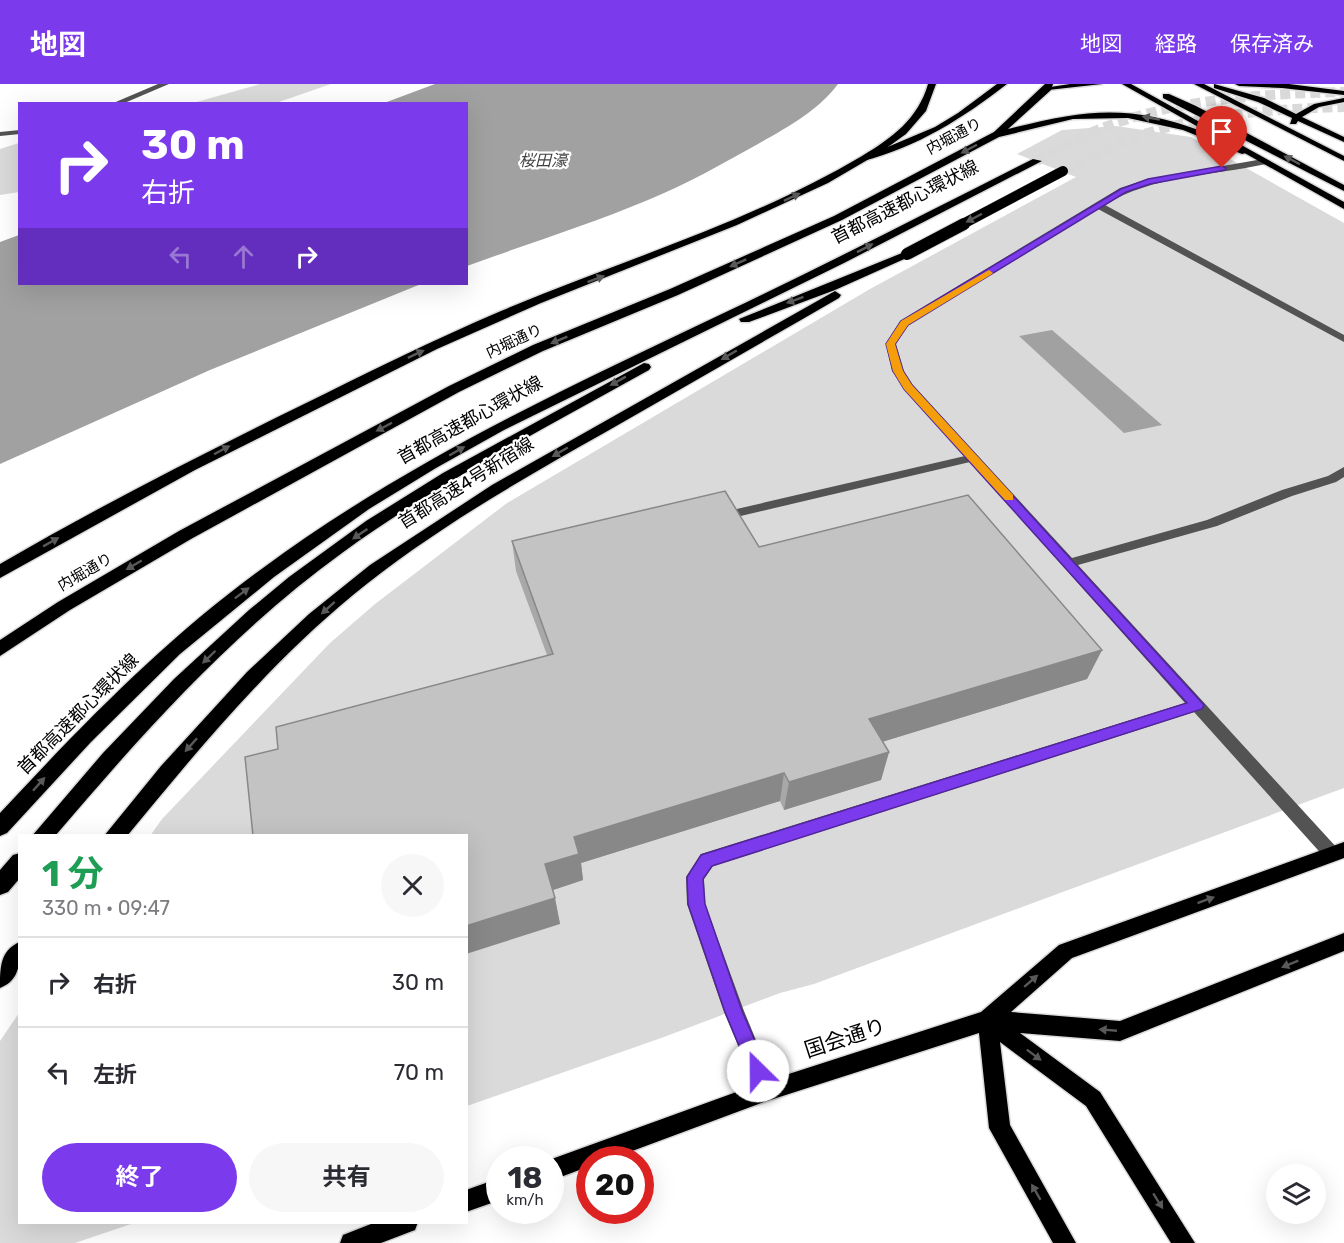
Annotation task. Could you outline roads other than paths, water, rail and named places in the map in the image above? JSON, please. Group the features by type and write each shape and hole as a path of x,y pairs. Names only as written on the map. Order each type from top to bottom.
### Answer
{"highway":[{"name":"内堀通り","path":"0,572 156,485 411,356 510,312 642,261 793,197 863,159 909,126 923,110 930,96 932,84"},
{"name":"内堀通り","path":"0,649 64,606 185,535 454,389 538,348 674,292 838,218 997,134 1049,86"},
{"path":"997,134 1086,115 1141,117 1183,125 1245,152"},
{"name":"首都高速都心環状線","path":"0,827 108,712 176,647 236,597 350,516 496,428 630,361 775,293 1036,161"},
{"path":"44,834 149,716 217,649 276,597 344,544 457,472 652,362 745,319 849,280 907,254 1063,171"},
{"name":"首都高速4号新宿線","path":"116,834 229,703 289,643 346,592 401,550 528,471 907,254"},
{"path":"0,885 18,864"},
{"path":"0,977 18,954"}],"main road":[{"path":"863,159 889,152 926,136 962,114 1003,84"},
{"path":"1049,86 1098,84"},
{"path":"1127,84 1193,108 1344,188"},
{"path":"1127,84 1344,206"},
{"path":"1198,84 1344,159"},
{"path":"1211,84 1261,100 1344,140"},
{"path":"1239,84 1288,86"},
{"path":"1271,84 1344,93"},
{"path":"1176,91 1193,108"},
{"path":"1298,135 1292,125 1297,117 1324,103 1344,100"},
{"name":"国会通り","path":"987,1020 1066,951 1338,852"},
{"name":"国会通り","path":"564,1165 767,1091 987,1020 1120,1031 1344,942"},
{"path":"987,1020 1000,1128 1065,1243"},
{"path":"987,1020 1093,1099 1184,1243"},
{"path":"468,1200 486,1194"},
{"path":"351,1243 402,1224"}],"lane":[{"path":"116,102 124,95 165,84"},
{"path":"0,134 18,132"},
{"path":"1263,162 1148,182 1123,190 904,323 891,344 898,371 908,386 1197,705 1338,852"},
{"path":"1100,206 1344,339"},
{"path":"728,515 973,458"},
{"path":"1069,563 1212,523 1287,493 1332,479 1344,471"},
{"path":"767,1091 734,1012 696,904 695,877 707,860 1197,705"}],"water":[{"name":"桜田濠","path":"435,84 838,84 821,103 790,125 690,181 603,218 468,266 468,102 387,102"},
{"path":"18,235 18,285 419,285 210,370 0,464 0,242"},
{"path":"1052,330 1162,425 1124,433 1019,336"}],"tunnel":[{"path":"1037,161 1090,133 1151,113 1215,100 1279,94 1344,92"},
{"path":"1063,171 1130,139 1182,124 1263,111 1344,107"}]}
